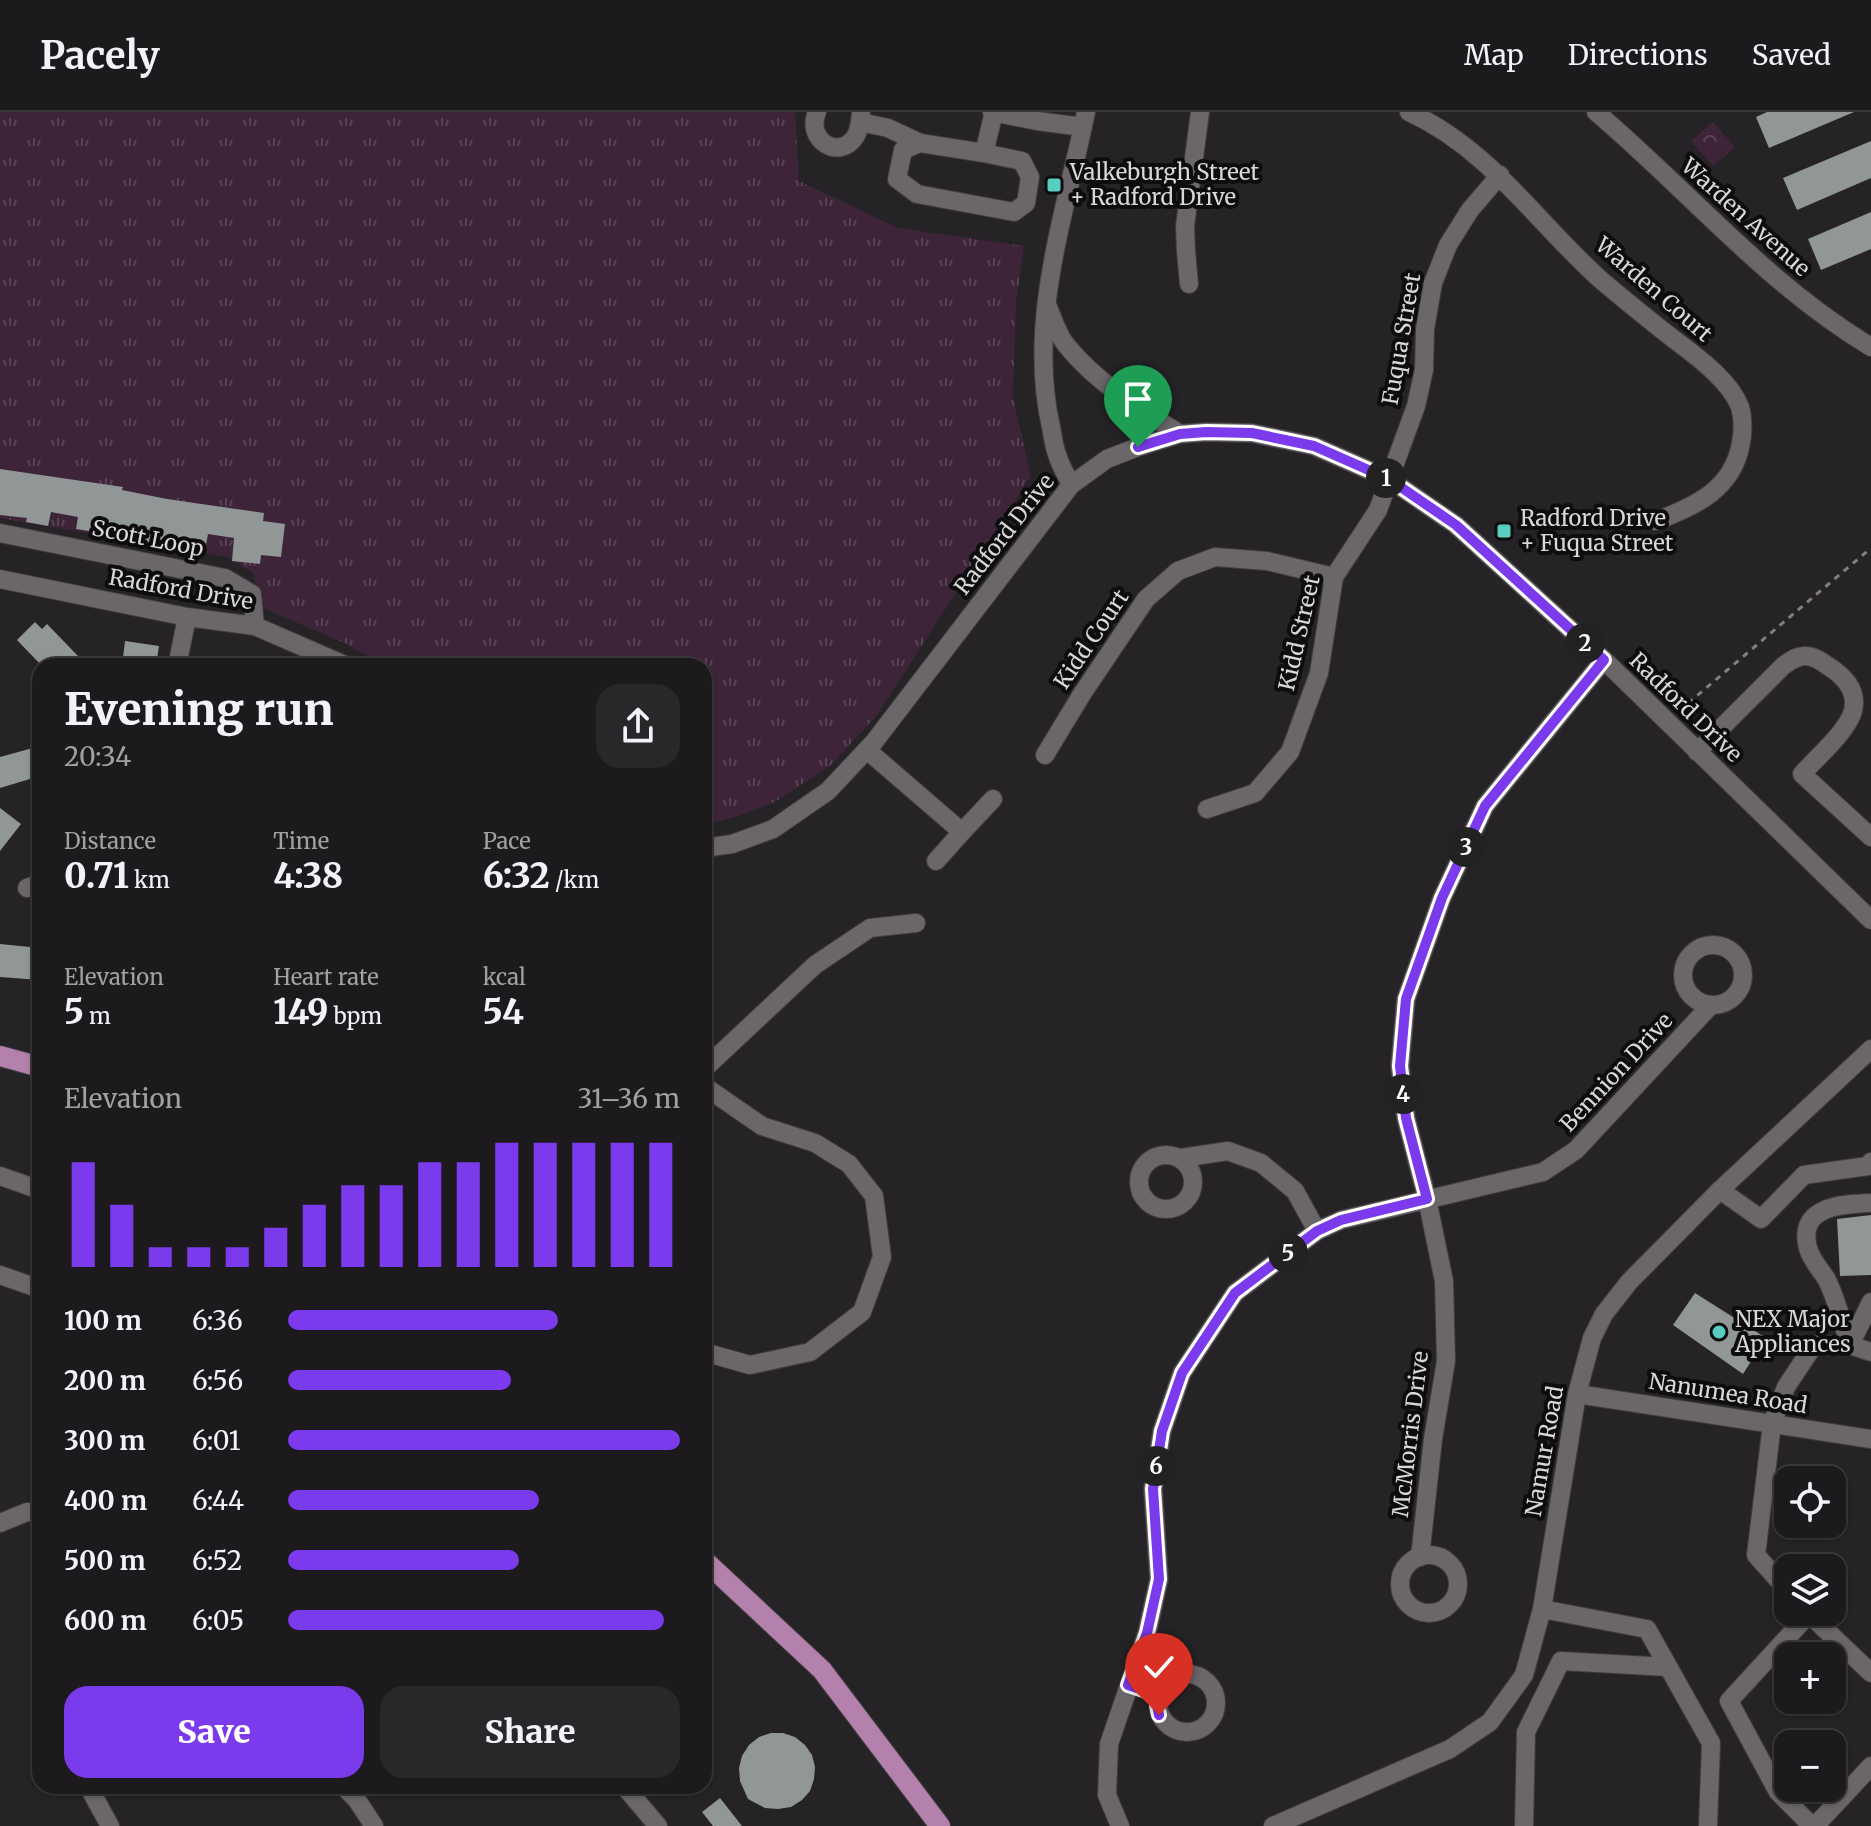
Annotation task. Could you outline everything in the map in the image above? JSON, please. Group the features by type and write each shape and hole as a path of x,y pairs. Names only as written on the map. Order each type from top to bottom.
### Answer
{"main road":[{"path":"0,1056 32,1065"},
{"path":"712,1567 822,1670 940,1826"}],"street":[{"path":"817,112 814,131 823,143 830,146 851,142 856,136 860,115 920,143 1022,161 1030,177 1026,203 1014,212 917,194 897,179 903,150 920,143"},
{"path":"984,153 993,112 1084,120 1053,261 1043,365 1045,401 1057,456 1071,485"},
{"path":"1189,284 1185,226 1200,112"},
{"name":"Warden Court","path":"1409,112 1458,141 1500,175 1599,278 1728,386 1740,407 1742,437 1734,469 1703,500 1656,521"},
{"name":"Warden Avenue","path":"1606,115 1744,251 1800,298 1871,347"},
{"name":"Fuqua Street","path":"1389,479 1416,406 1424,370 1425,329 1433,283 1448,245 1462,222 1500,175"},
{"path":"1047,304 1065,344 1095,375 1180,434"},
{"name":"Radford Drive","path":"712,847 732,844 773,829 828,791 867,750 1071,485 1107,459 1180,434 1252,433 1314,446 1389,479 1456,525 1604,660 1871,920"},
{"name":"Kidd Street","path":"1207,809 1255,793 1290,752 1319,673 1334,577 1378,510 1389,479"},
{"name":"Scott Loop","path":"0,533 225,578 252,594 255,626"},
{"name":"Kidd Court","path":"1045,755 1146,599 1178,571 1215,557 1267,561 1334,577"},
{"name":"Radford Drive","path":"0,579 187,617 255,626 329,658"},
{"path":"179,658 187,617"},
{"path":"1697,752 1783,666 1798,657 1812,657 1844,678 1851,689 1853,706 1845,726 1802,774 1871,837"},
{"name":"McMorris Drive","path":"1420,1557 1433,1439 1446,1361 1444,1281 1406,1118 1400,1066 1406,999 1442,898 1485,806 1604,660"},
{"path":"867,750 962,832"},
{"path":"936,861 993,799"},
{"path":"712,1062 815,965 870,928 916,923"},
{"name":"Bennion Drive","path":"1120,1826 1107,1795 1109,1744 1147,1633 1159,1579 1153,1489 1162,1431 1182,1373 1235,1293 1317,1231 1341,1220 1543,1172 1576,1150 1711,1005"},
{"name":"Namur Road","path":"1273,1826 1450,1749 1490,1722 1524,1675 1542,1609 1577,1394 1592,1338 1604,1314 1629,1282 1720,1190 1871,1049"},
{"path":"712,1092 762,1126 815,1143 849,1164 874,1196 882,1257 862,1312 810,1352 750,1365 712,1354"},
{"path":"1181,1158 1228,1151 1261,1163 1295,1191 1317,1231"},
{"path":"1720,1190 1761,1219 1804,1175 1870,1164"},
{"path":"0,1176 32,1187"},
{"path":"1850,1345 1828,1282 1808,1251 1806,1234 1814,1216 1827,1209 1841,1204 1871,1203"},
{"path":"0,1275 32,1286"},
{"path":"1850,1345 1871,1302"},
{"path":"1774,1575 1756,1555 1772,1424 1786,1387 1814,1345 1850,1345 1871,1352"},
{"name":"Nanumea Road","path":"1577,1394 1871,1439"},
{"path":"0,1523 32,1512"},
{"path":"1542,1609 1647,1629 1711,1743 1708,1826"},
{"path":"1796,1626 1729,1701 1778,1792 1814,1826 1871,1766"},
{"path":"1822,1626 1871,1673"},
{"path":"1524,1826 1526,1732 1561,1661 1668,1667"},
{"path":"1128,1685 1158,1695"},
{"path":"92,1794 110,1826"},
{"path":"351,1794 374,1826"},
{"path":"631,1794 657,1826"}],"path":[{"path":"1667,721 1871,548"}],"green space":[{"path":"0,112 795,112 799,181 898,228 1024,246 1016,302 1013,398 1031,476 877,715 831,765 775,802 735,817 712,823 712,658 371,658 347,644 258,606 254,574 228,557 0,518"},
{"path":"1713,122 1735,147 1713,166 1691,141"}],"building":[{"path":"1767,112 1854,112 1769,148 1756,117"},
{"path":"1871,141 1871,178 1797,210 1783,178"},
{"path":"1871,212 1871,249 1821,270 1808,239"},
{"path":"0,469 123,487 122,490 167,499 264,513 263,521 285,524 281,557 261,555 260,564 232,561 234,538 208,534 204,556 129,541 131,528 102,523 101,533 76,529 78,517 51,512 48,526 26,522 27,518 0,515"},
{"path":"35,622 42,629 47,624 78,656 34,658 17,640"},
{"path":"125,641 159,646 157,658 123,658"},
{"path":"32,748 32,778 0,788 0,757"},
{"path":"0,808 21,824 0,851"},
{"path":"0,944 32,947 32,979 0,977"},
{"path":"1871,1215 1871,1275 1840,1276 1837,1219"},
{"name":"NEX Major Appliances","path":"1695,1293 1766,1338 1743,1374 1673,1325"},
{"path":"771,1733 795,1737 812,1755 815,1767 810,1791 791,1807 765,1808 748,1799 740,1781 742,1756 749,1745"},
{"path":"720,1798 742,1826 713,1826 702,1812"}],"place":[{"name":"Valkeburgh Street + Radford Drive","path":"1054,185"},
{"name":"Radford Drive + Fuqua Street","path":"1504,531"},
{"name":"NEX Major Appliances","path":"1719,1332"}],"route":[{"path":"1138,447 1180,434 1252,433 1314,446 1389,479 1456,525 1604,660 1485,806 1442,898 1406,999 1400,1066 1406,1118 1427,1199 1341,1220 1317,1231 1235,1293 1182,1373 1162,1431 1153,1489 1159,1579 1147,1633 1128,1685 1158,1695 1159,1715"}]}
